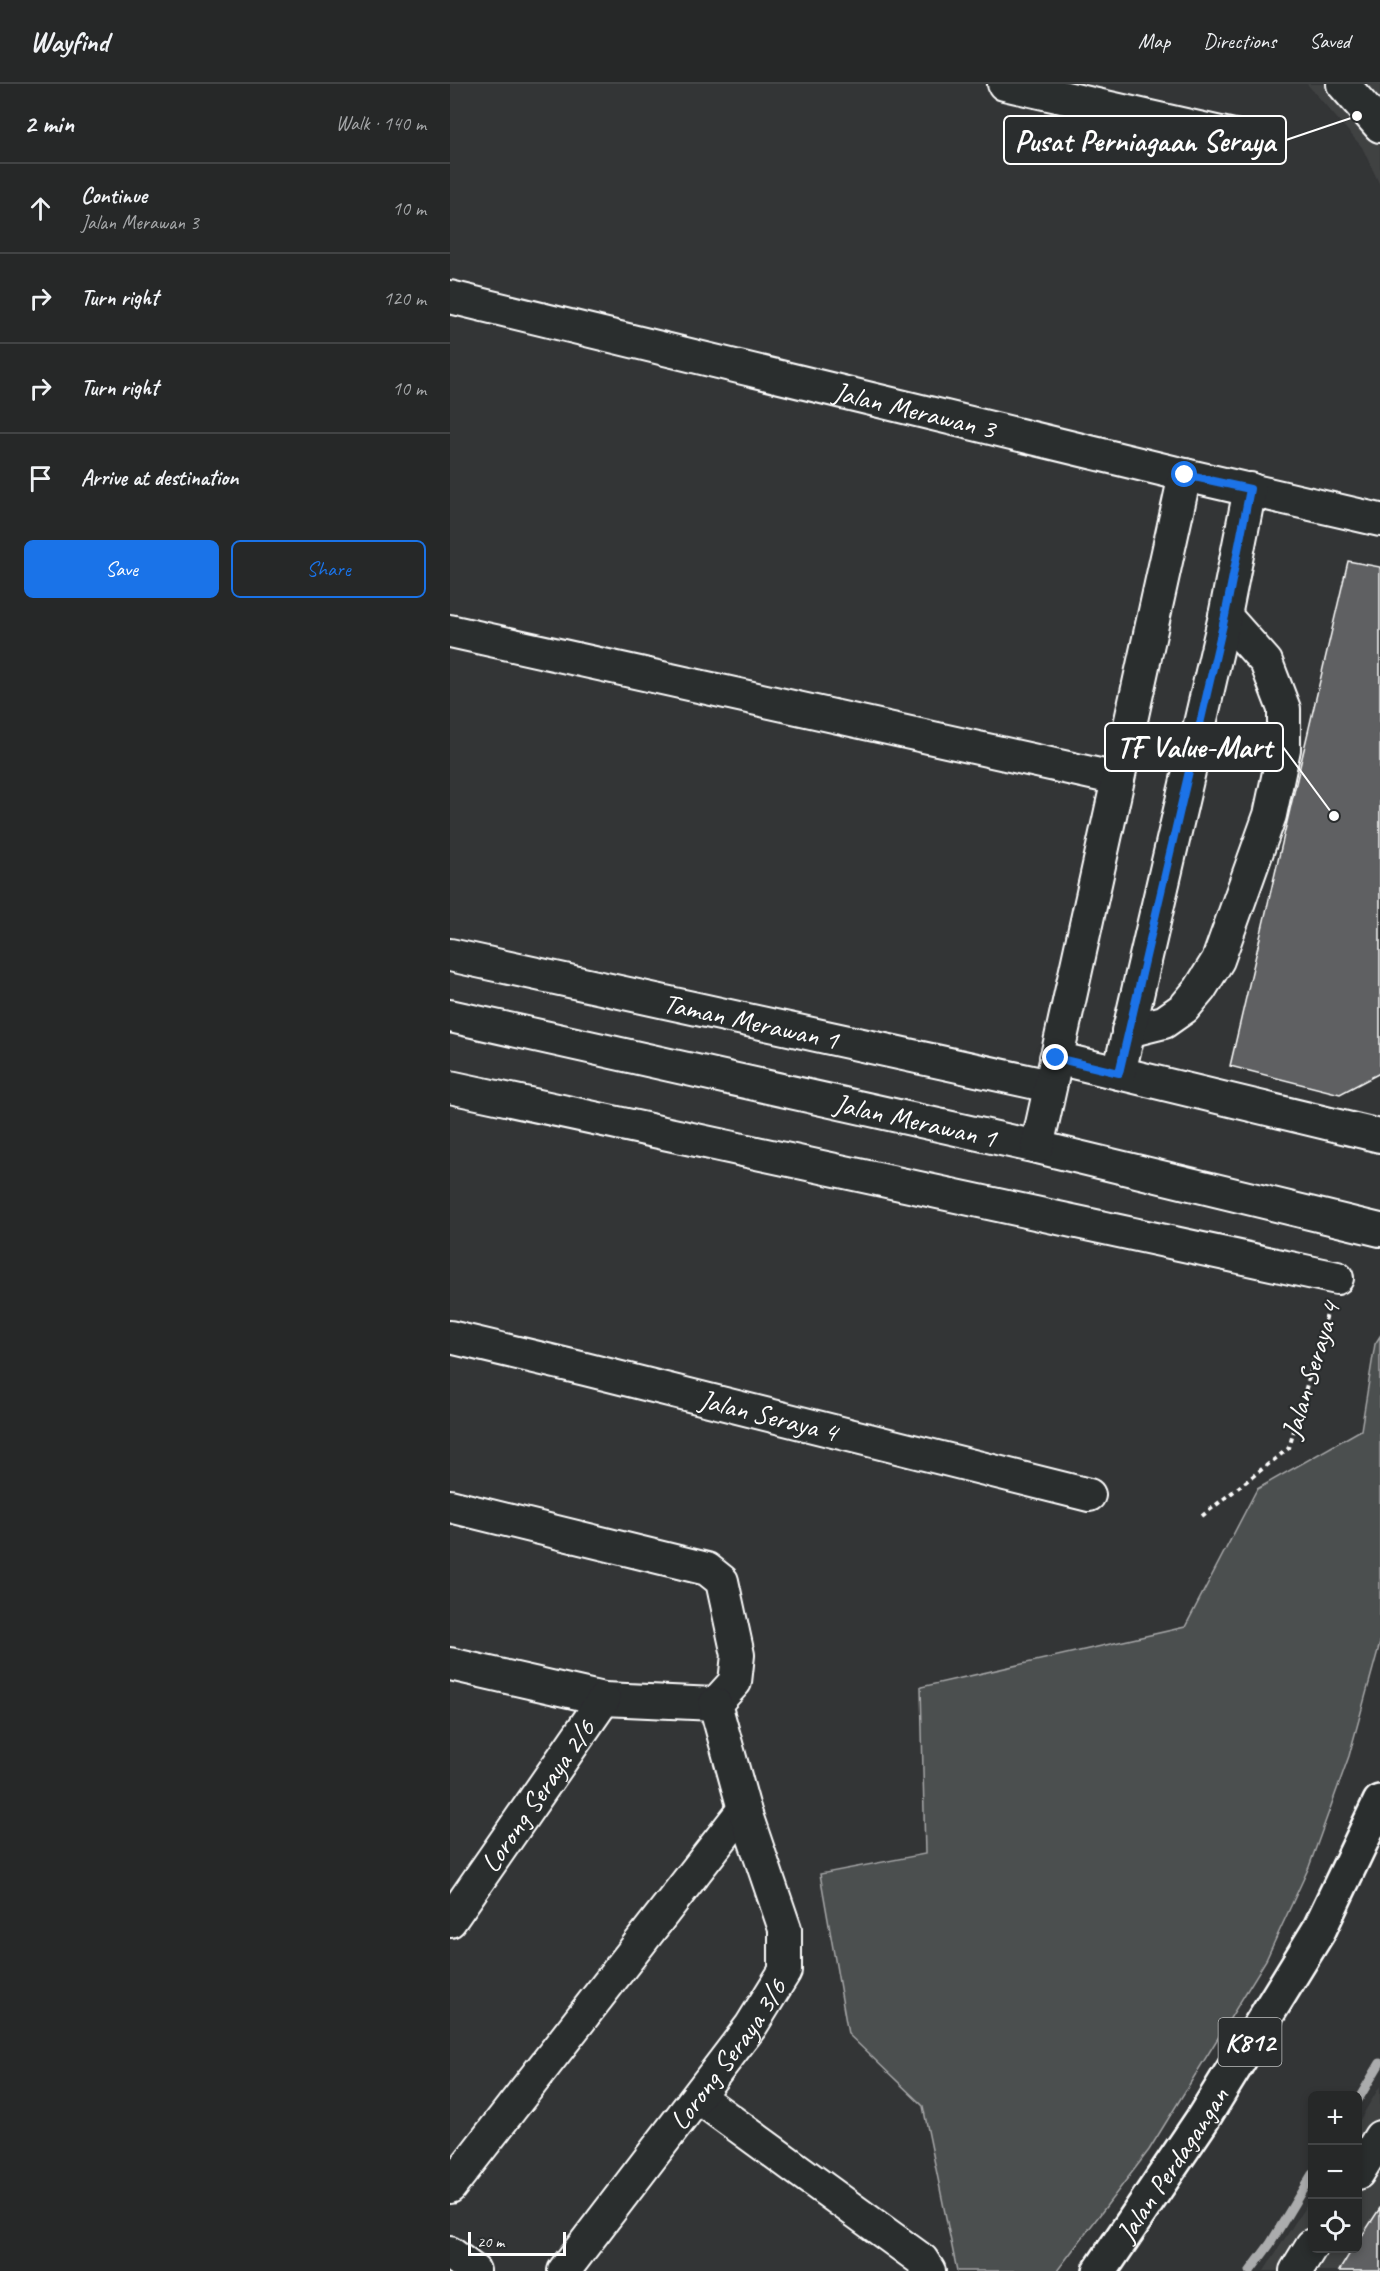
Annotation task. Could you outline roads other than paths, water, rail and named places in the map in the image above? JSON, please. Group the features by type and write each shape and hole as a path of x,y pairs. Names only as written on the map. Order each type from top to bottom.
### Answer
{"main road":[{"name":"Jalan Perdagangan","path":"1100,2271 1202,2120 1319,1930 1380,1802"}],"street":[{"path":"1004,84 1252,140"},
{"path":"1342,84 1380,126"},
{"name":"Jalan Merawan 3","path":"450,297 1380,520"},
{"path":"1037,1147 1185,475"},
{"path":"1119,1073 1225,616 1250,489"},
{"path":"1128,1031 1164,1022 1184,1008 1200,988 1218,960 1232,926 1270,815 1284,749 1284,709 1266,662 1225,616"},
{"path":"450,631 1118,779"},
{"name":"Taman Merawan 1","path":"450,955 1053,1072 1119,1073 1380,1136"},
{"name":"Jalan Merawan 1","path":"450,1016 1037,1147 1380,1230"},
{"path":"450,1087 1337,1278"},
{"name":"Jalan Seraya 4","path":"450,1337 1089,1495"},
{"path":"450,1506 707,1569 722,1581 738,1655 735,1682 716,1704 604,1699 456,1674"},
{"name":"Lorong Seraya 2/6","path":"450,1922 604,1699"},
{"name":"Lorong Seraya 3/6","path":"564,2271 751,2026 785,1971 785,1929 744,1809 716,1704"},
{"path":"450,2187 744,1809"},
{"path":"698,2097 922,2260 929,2271"},
{"path":"1362,2166 1380,2137"},
{"path":"1296,2271 1308,2252"},
{"path":"450,2253 474,2271"}],"waterway":[{"path":"1362,2093 1380,2063"},
{"path":"1250,2271 1270,2244 1308,2181"}],"place":[{"name":"Pusat Perniagaan Seraya","path":"1357,116"},
{"name":"TF Value-Mart","path":"1334,816"}]}
